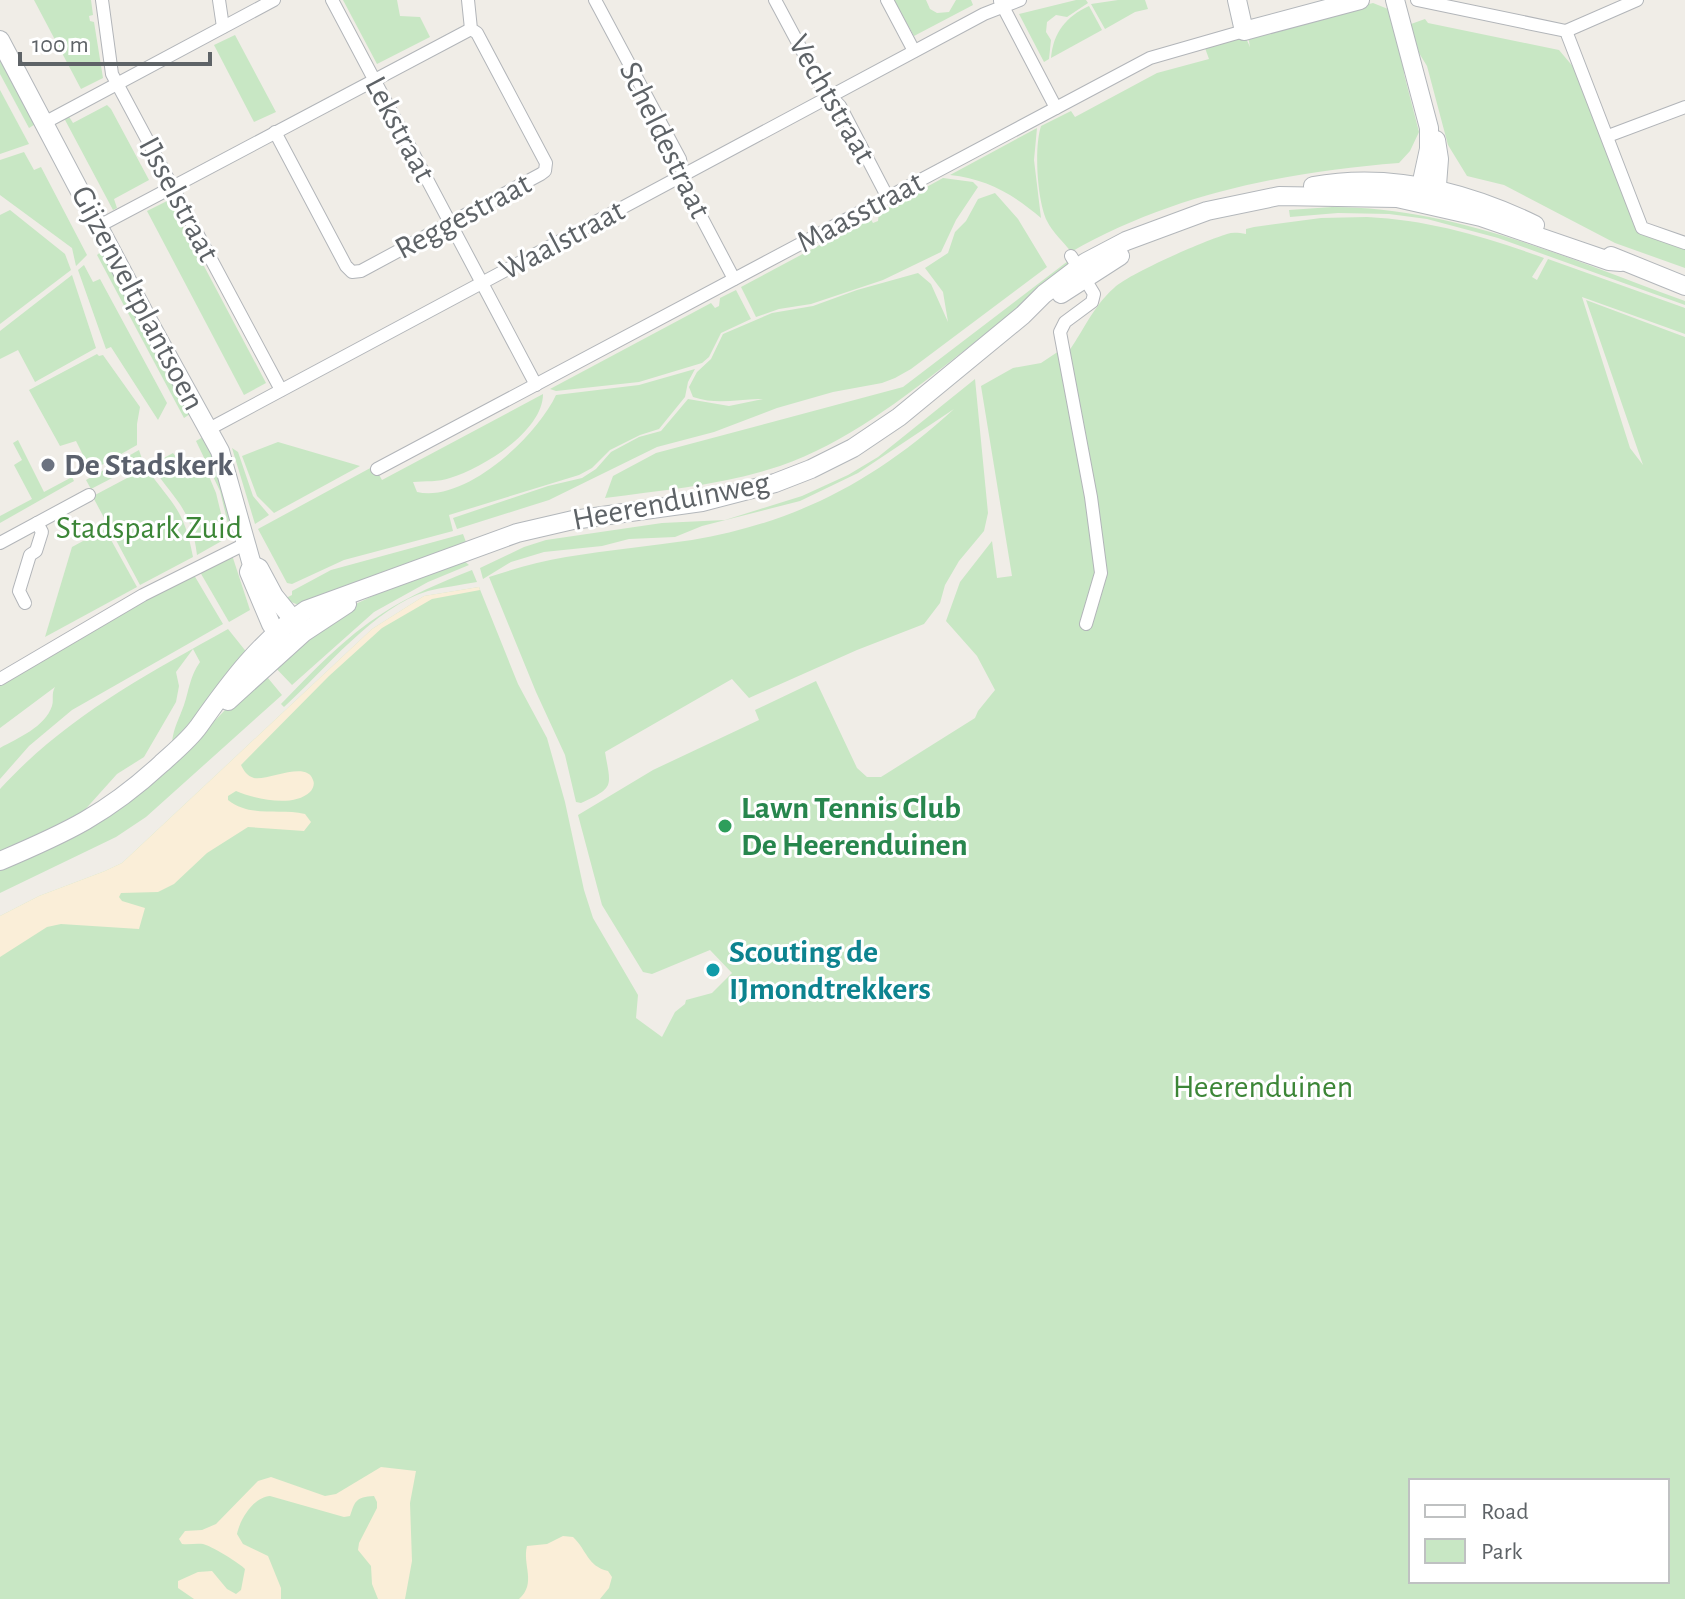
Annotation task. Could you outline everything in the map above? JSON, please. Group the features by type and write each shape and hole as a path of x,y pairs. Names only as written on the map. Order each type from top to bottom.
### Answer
{"main road":[{"path":"1237,0 1244,31"},
{"name":"Maasstraat","path":"1244,31 1360,0"},
{"path":"1395,0 1428,114 1428,195"},
{"name":"Gijzenveltplantsoen","path":"0,40 209,429 228,473 252,565 249,572 281,639"},
{"name":"Heerenduinweg","path":"0,861 55,838 99,814 145,778 199,726 236,675 322,603 517,533 573,520 702,502 750,490 811,469 889,425 1078,267 1130,248 1141,237 1207,211 1279,196 1428,195 1481,217 1685,286"},
{"name":"Gijzenveltplantsoen","path":"252,565 259,568 274,596 298,626"}],"street":[{"name":"IJsselstraat","path":"102,0 112,74 281,390"},
{"path":"219,0 223,27"},
{"path":"44,123 274,0"},
{"name":"Lekstraat","path":"332,0 536,385"},
{"name":"Reggestraat","path":"275,132 352,272 361,271 541,174 546,167 477,33 471,29 468,0"},
{"name":"Scheldestraat","path":"595,0 680,159 685,186 734,279"},
{"name":"Vechtstraat","path":"775,0 821,86 840,106 888,198"},
{"path":"887,0 914,51"},
{"name":"Waalstraat","path":"209,429 1001,3 1020,0"},
{"path":"1417,0 1566,31 1637,0"},
{"path":"1001,3 1056,108"},
{"path":"99,226 471,29"},
{"name":"Maasstraat","path":"377,469 1150,58 1244,31"},
{"path":"1566,31 1642,228 1685,243"},
{"path":"1608,136 1685,107"},
{"path":"1078,267 1094,294 1092,302 1065,322 1060,332 1091,497 1101,573 1086,624"},
{"path":"0,543 89,495"},
{"path":"25,603 19,591 30,555 36,551 42,532 37,523"},
{"path":"0,679 143,595 245,544"}],"green space":[{"path":"34,0 91,0 93,15 89,16 90,21 94,22 103,78 81,89"},
{"path":"343,0 397,0 400,16 420,17 430,37 377,64"},
{"path":"894,0 926,0 930,9 937,13 949,12 956,0 971,0 973,5 914,36"},
{"path":"1086,0 1088,3 1067,17 1056,15 1047,22 1046,32 1051,40 1049,59 1044,62 1019,14"},
{"path":"1145,0 1148,9 1135,12 1105,29 1091,4"},
{"path":"1373,3 1388,9 1403,57 1404,74 1419,132 1410,151 1399,163 1314,173 1230,189 1149,215 1071,252 1052,229 1044,212 1039,188 1037,160 1041,126 1071,111 1075,117 1157,73 1209,59 1205,48 1245,36 1250,47 1248,36"},
{"path":"1089,6 1102,30 1051,58 1062,26"},
{"path":"1425,19 1428,23 1559,50 1575,69 1635,226 1685,249 1685,268 1615,243 1504,185 1467,176 1448,145 1427,66 1419,53 1411,24"},
{"path":"235,35 276,112 254,122 214,45"},
{"path":"0,54 37,123 29,128 0,74"},
{"path":"0,90 29,144 0,154"},
{"path":"107,105 149,180 114,199 117,208 113,210 64,118 68,115 73,123"},
{"path":"1037,128 1034,160 1041,218 999,189 950,175"},
{"path":"24,152 34,170 41,167 87,255 76,266 72,248 0,195 0,160"},
{"path":"943,178 973,182 978,187 956,220 941,252 883,280 811,304 779,309 756,317 741,287 870,218 873,223 878,221 879,213"},
{"path":"995,193 1018,219 1047,267 911,369 882,383 833,392 777,408 714,432 657,447 549,500 457,529 453,518 548,486 582,478 596,469 611,452 639,437 661,431 688,399 729,406 763,399 703,400 693,397 689,387 697,372 711,359 723,334 772,313 813,306 918,273 931,284 948,322 943,292 925,268 948,253 955,232 966,221 978,199"},
{"path":"169,200 266,383 244,395 147,211"},
{"path":"1332,207 1378,209 1468,226 1556,253 1685,301 1685,305 1498,238 1427,219 1389,214 1338,213 1290,217 1289,210"},
{"path":"10,210 65,254 71,270 0,324 0,215"},
{"name":"Heerenduinen","path":"1367,217 1413,222 1501,243 1544,258 1532,277 1537,280 1548,259 1685,308 1685,334 1582,297 1630,448 1643,465 1586,300 1685,337 1685,1599 0,1599 0,916 39,896 122,863 372,629 424,596 479,587 518,684 547,738 593,918 638,995 636,1018 662,1037 675,1012 686,1000 712,993 732,973 710,950 652,974 643,972 602,905 578,815 653,770 759,720 755,710 816,681 857,768 867,777 881,777 975,718 995,690 977,656 946,621 960,582 992,541 997,578 1012,576 981,386 1013,368 1041,363 1059,351 1063,359 1106,296 1123,282 1185,250 1227,234 1246,234 1246,229 1321,218"},
{"path":"104,249 190,414 184,418 97,255"},
{"path":"1068,261 1073,267 936,373 872,419 828,445 780,466 737,478 605,498 613,476 656,453 903,387"},
{"name":"Stadspark Zuid","path":"84,265 93,282 100,279 167,403 158,420 111,347 106,349 78,270"},
{"path":"72,275 96,348 35,382 18,350 0,359 0,331"},
{"path":"736,290 751,319 721,333 709,357 702,363 639,382 556,391 550,389 711,303 715,308 719,306 720,298"},
{"name":"Stadspark Zuid","path":"97,354 103,355 140,407 137,445 91,471 76,441 60,446 29,390"},
{"path":"695,369 685,397 659,429 610,450 592,468 579,475 449,515 453,531 344,560 292,584 287,583 258,529 374,466 382,480 543,394 533,421 494,457 450,478 413,482 417,492 436,493 457,487 478,477 517,447 547,411 556,395 639,385"},
{"path":"975,379 988,513 984,531 959,561 945,585 940,603 924,624 749,698 732,679 605,752 608,785 592,798 576,802 565,755 489,577 556,559 692,540 767,522 834,494 865,477 954,409 858,473 800,501 702,526 675,537 629,539 602,546 544,552 511,562 483,579 480,568 546,540 662,523 725,520 802,496 878,457"},
{"path":"203,437 213,458 235,534 231,536 220,491 196,441"},
{"path":"18,440 44,492 72,477 74,481 0,523 0,516 32,499 14,465 22,460 13,443"},
{"path":"278,442 360,466 274,513 257,496 242,456"},
{"path":"232,448 238,452 253,496 269,515 255,524"},
{"path":"139,450 143,462 91,489 86,480"},
{"name":"Stadspark Zuid","path":"173,453 186,471 203,462 216,493 227,538 197,555 186,515 151,465"},
{"name":"Stadspark Zuid","path":"146,468 181,518 193,557 140,585 94,499 95,495"},
{"path":"105,529 137,587 45,637 72,547"},
{"path":"463,534 466,542 301,606 284,599 292,595 292,591 331,570"},
{"path":"232,555 250,610 229,622 200,572"},
{"path":"463,560 469,565 428,582 374,612 292,685 272,664 343,610"},
{"path":"472,570 477,582 428,591 388,611 351,641 284,707 281,704 369,622 393,606 438,584"},
{"path":"194,575 223,624 72,710 29,746 0,779 0,748 43,720 52,706 55,687 0,728 0,684"},
{"path":"228,629 248,654 172,743 200,662 193,649 176,672 179,686 176,702 144,757 117,774 82,813 0,853 0,789 25,763 107,700 166,664"},
{"path":"263,672 282,695 146,817 116,837 0,893 0,868 95,825 141,792"}],"sand":[{"path":"479,587 480,590 432,599 382,628 329,676 241,765 254,778 295,771 309,774 314,782 312,789 294,800 263,799 236,791 228,796 228,800 246,809 305,814 311,822 304,831 248,827 207,853 174,884 158,892 121,893 119,897 122,901 145,908 139,929 61,924 47,927 0,957 0,916 39,896 122,863 372,629 424,596"},
{"path":"381,1467 416,1471 410,1503 412,1561 405,1599 378,1599 372,1584 371,1566 358,1550 377,1508 374,1496 359,1499 350,1516 344,1517 270,1496 253,1505 237,1534 243,1544 268,1556 281,1588 281,1599 194,1599 178,1588 178,1581 198,1572 212,1571 227,1589 236,1594 241,1590 245,1569 207,1545 182,1544 179,1539 185,1531 202,1530 216,1524 258,1481 271,1477 325,1496 336,1494"},
{"path":"563,1536 573,1537 591,1561 608,1571 612,1577 609,1588 600,1599 519,1599 527,1587 527,1546 547,1544"}],"place":[{"name":"De Stadskerk","path":"48,465"},
{"name":"Lawn Tennis Club De Heerenduinen","path":"725,826"},
{"name":"Scouting de IJmondtrekkers","path":"713,970"}]}
